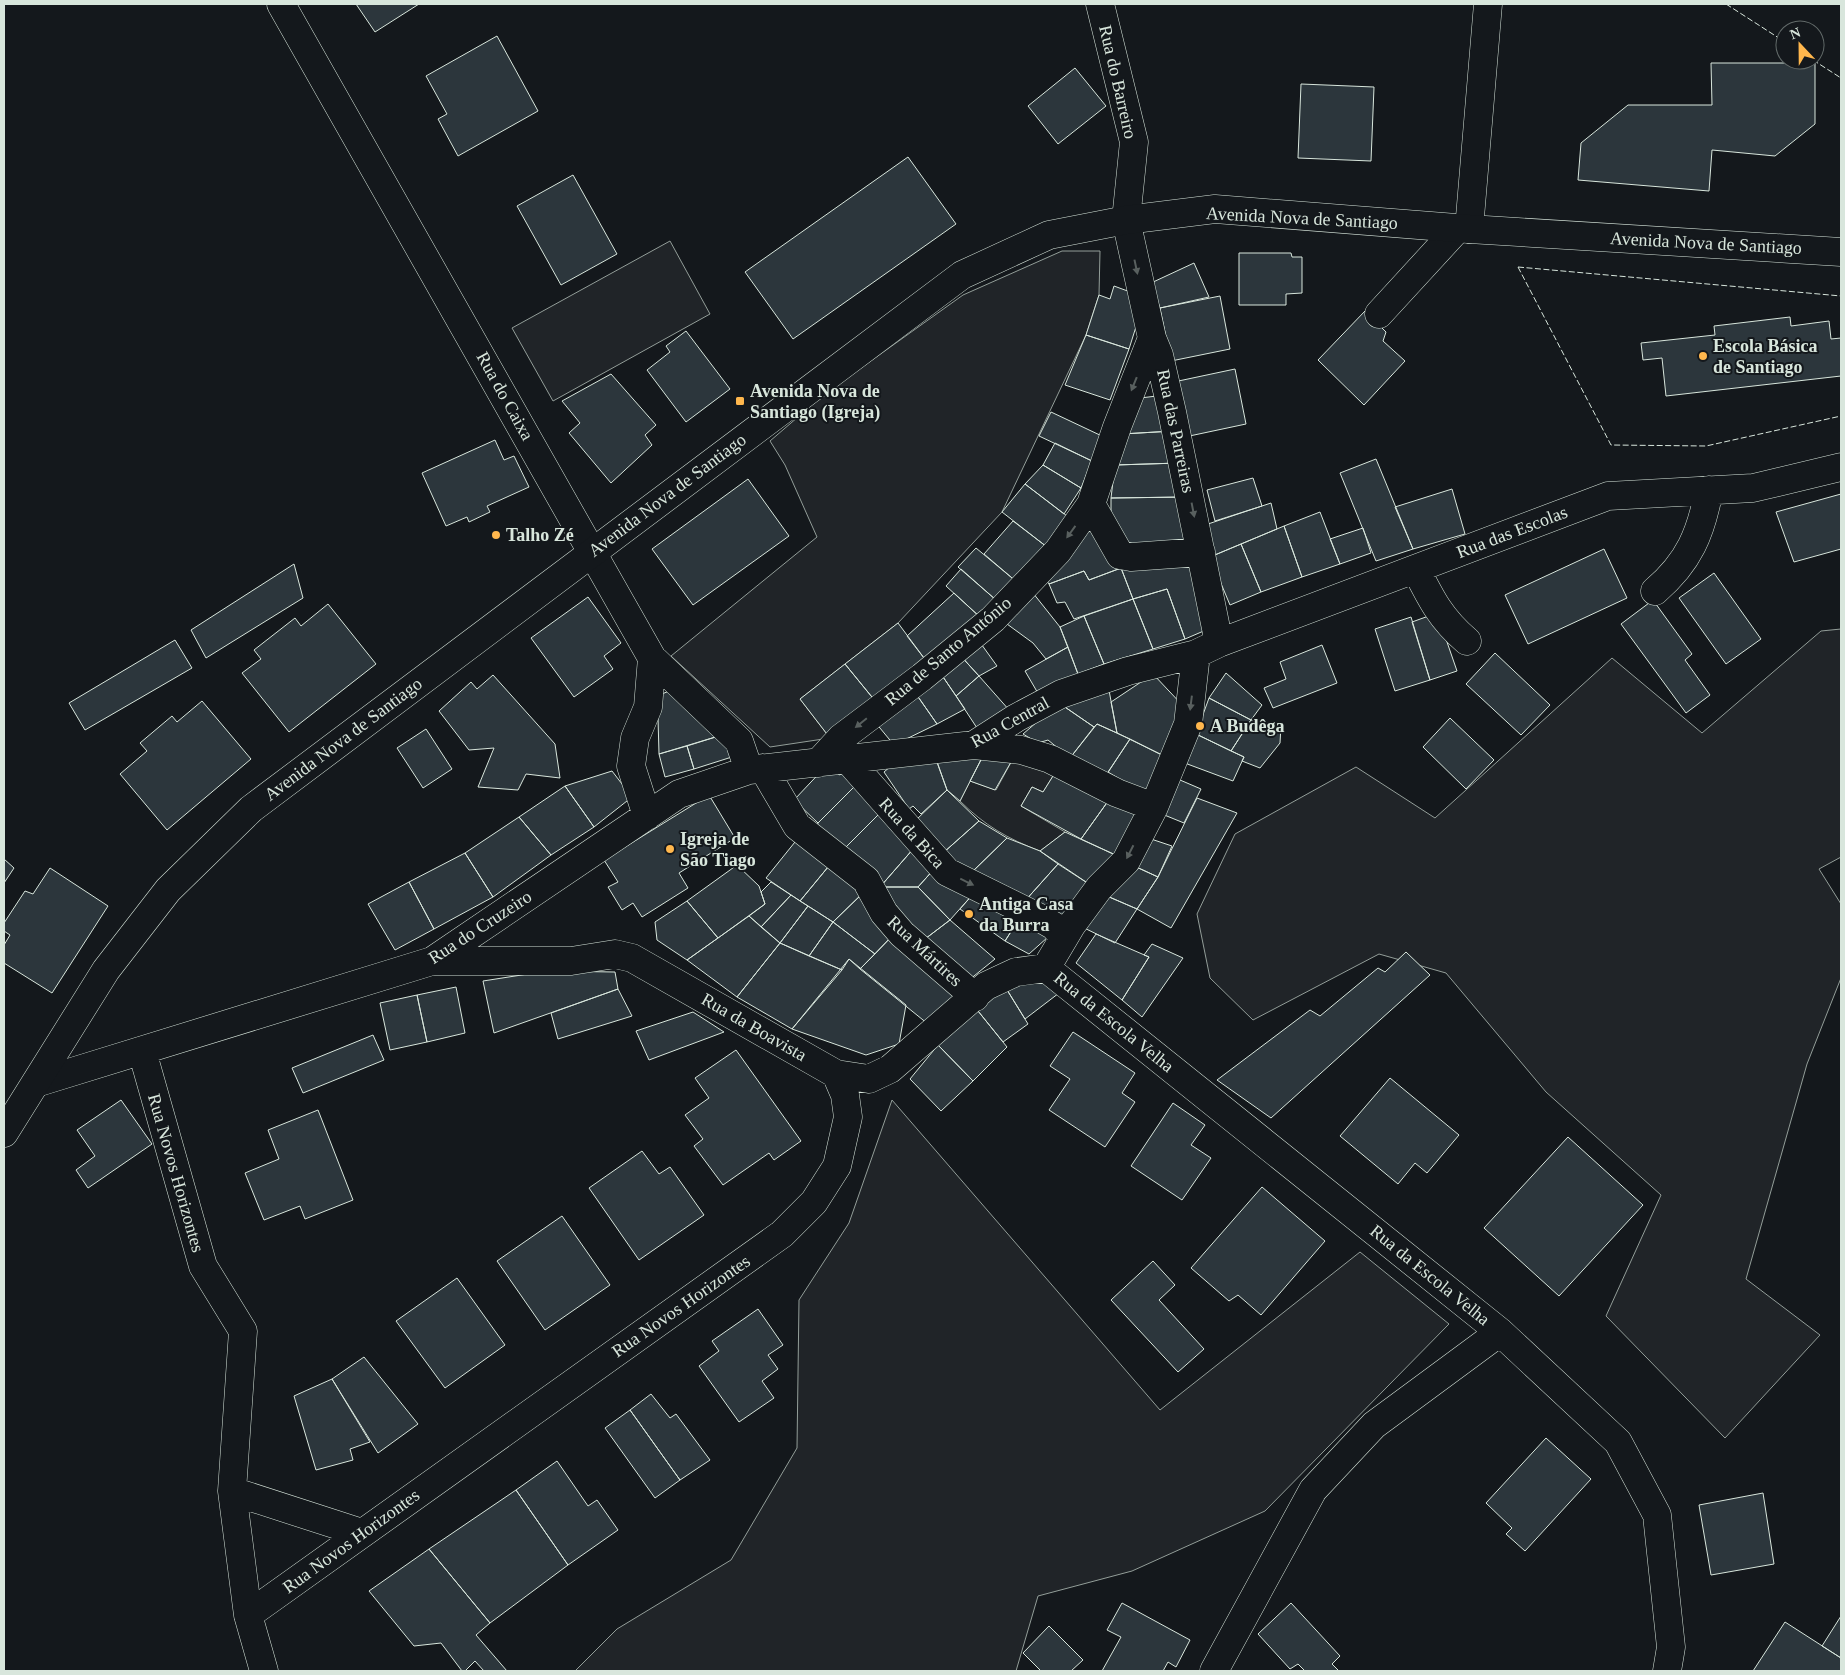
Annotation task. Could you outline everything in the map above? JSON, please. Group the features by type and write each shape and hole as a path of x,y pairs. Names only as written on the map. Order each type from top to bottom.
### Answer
{"street":[{"name":"Rua do Caixa","path":"282,4 652,658 739,741 756,769"},
{"name":"Rua do Barreiro","path":"1100,4 1134,142 1126,220"},
{"path":"1379,314 1464,228 1488,4"},
{"name":"Avenida Nova de Santiago","path":"4,1132 106,970 168,890 251,809 592,551 962,275 1049,235 1126,220 1215,209 1464,228 1841,252"},
{"name":"Rua das Parreiras","path":"1046,968 1064,937 1099,888 1126,861 1154,806 1188,724 1208,649 1201,552 1164,372 1152,338 1126,220"},
{"name":"Rua de Santo António","path":"818,763 841,738 922,677 993,619 1058,550 1091,504 1117,426 1152,338"},
{"name":"Rua das Escolas","path":"1208,649 1608,496 1753,488 1841,467"},
{"path":"1655,591 1670,578 1686,559 1704,519 1709,490"},
{"path":"1091,504 1120,555 1132,557 1201,552"},
{"path":"1416,569 1430,598 1449,625 1467,640"},
{"name":"Rua Central","path":"818,763 974,745 1016,718 1062,694 1128,671 1208,649"},
{"path":"647,816 631,766 635,738 648,708 652,658"},
{"path":"974,745 1021,750 1050,759 1117,793 1154,806"},
{"name":"Rua da Bica","path":"848,760 947,872 1042,919 1054,926 1064,937"},
{"name":"Rua do Cruzeiro","path":"36,1082 432,961 679,794 756,769 818,763"},
{"name":"Rua Mártires","path":"756,769 797,826 866,880 884,913 902,934 975,996"},
{"name":"Rua da Boavista","path":"432,961 571,961 616,954 632,958 836,1074 869,1079 890,1069 986,986 1016,972 1046,968"},
{"name":"Rua da Escola Velha","path":"1046,968 1500,1332 1618,1442 1657,1515 1671,1647 1667,1671"},
{"name":"Rua Novos Horizontes","path":"142,1050 202,1266 243,1331 232,1491 248,1615 782,1234 814,1202 837,1166 848,1117 845,1095 836,1074"},
{"path":"1214,1671 1313,1490 1374,1425 1500,1332"},
{"path":"232,1491 362,1534"},
{"path":"248,1615 264,1671"}],"shaded area":[{"path":"670,241 710,314 553,401 512,328"},
{"path":"1062,251 1100,251 1099,295 1086,335 1002,512 898,623 800,699 830,738 770,747 671,656 817,537 785,465 770,441 826,393 963,295"},
{"path":"1841,629 1841,857 1819,869 1841,904 1841,978 1807,1064 1746,1279 1820,1335 1725,1438 1606,1316 1661,1195 1546,1092 1446,973 1379,954 1253,1020 1210,978 1197,914 1235,834 1356,767 1435,818 1612,658 1702,733 1821,631"},
{"path":"1015,755 1058,768 1043,792 1032,787 1021,806 1065,832 1040,851 1017,842 997,830 960,801 970,781 996,790"},
{"path":"892,1100 1160,1410 1360,1252 1449,1324 1265,1511 1132,1571 1038,1596 1016,1671 575,1671 617,1629 731,1560 797,1448 799,1300 849,1223"}],"building":[{"path":"356,4 419,4 375,32"},
{"path":"497,36 538,111 458,156 438,119 447,114 426,76"},
{"path":"1711,63 1775,63 1775,70 1815,70 1815,124 1775,156 1712,150 1709,191 1578,180 1581,143 1628,105 1712,105"},
{"path":"1075,68 1106,106 1058,144 1028,106"},
{"path":"1301,84 1374,87 1371,161 1298,158"},
{"path":"908,157 956,224 793,339 745,272"},
{"path":"573,175 617,254 561,285 517,206"},
{"path":"1239,253 1291,253 1292,257 1302,257 1302,293 1286,294 1286,305 1239,305"},
{"path":"1194,263 1209,297 1160,308 1151,283"},
{"path":"1114,286 1133,293 1140,314 1129,349 1086,335 1099,295 1110,299"},
{"path":"1220,296 1230,349 1171,361 1160,308"},
{"path":"1365,311 1386,332 1383,341 1405,361 1364,405 1318,360"},
{"path":"1790,317 1791,326 1829,321 1831,339 1841,338 1841,376 1666,396 1662,358 1643,360 1641,343 1715,335 1714,326"},
{"path":"686,331 730,389 686,422 647,370 670,352 666,346"},
{"path":"1086,335 1129,349 1110,400 1065,385"},
{"path":"1235,369 1246,424 1180,438 1169,383"},
{"path":"611,374 656,425 645,435 652,445 611,483 569,433 580,423 562,401"},
{"path":"1165,395 1173,431 1122,434 1132,399"},
{"path":"1051,412 1104,437 1092,461 1039,436"},
{"path":"1173,431 1179,463 1115,465 1122,434"},
{"path":"495,440 504,460 514,456 529,487 487,506 490,512 469,522 467,517 446,526 422,473"},
{"path":"1055,443 1092,461 1081,488 1043,465"},
{"path":"1376,459 1413,549 1376,561 1340,473"},
{"path":"1179,463 1185,497 1111,498 1115,465"},
{"path":"1043,465 1081,488 1064,514 1025,484"},
{"path":"1253,478 1262,506 1215,521 1207,490"},
{"path":"748,479 789,536 693,605 652,549"},
{"path":"1025,484 1071,519 1047,547 1002,512"},
{"path":"1452,489 1465,534 1413,549 1395,507"},
{"path":"1841,494 1841,549 1794,562 1776,512"},
{"path":"1185,497 1193,545 1120,549 1111,520 1111,498"},
{"path":"1271,503 1277,529 1210,557 1202,526"},
{"path":"1320,512 1340,564 1302,577 1284,526"},
{"path":"1013,521 1047,547 1018,583 984,554"},
{"path":"1098,523 1121,568 1089,580 1084,571 1049,584 1046,580 1076,542"},
{"path":"1284,526 1302,577 1261,592 1241,544"},
{"path":"1363,528 1371,553 1340,564 1330,539"},
{"path":"1241,544 1261,592 1230,605 1210,557"},
{"path":"976,548 1018,583 996,600 958,567"},
{"path":"1604,549 1627,598 1528,644 1505,595"},
{"path":"1192,561 1206,630 1185,639 1167,589 1133,599 1121,568"},
{"path":"294,564 303,598 206,658 191,630"},
{"path":"1121,568 1133,599 1074,619 1065,602 1057,603 1049,584 1084,571 1089,580"},
{"path":"961,569 996,600 981,618 946,586"},
{"path":"1714,573 1761,639 1726,664 1679,598"},
{"path":"1167,589 1185,639 1153,649 1133,599"},
{"path":"954,593 981,618 927,662 907,636"},
{"path":"1033,593 1060,627 1068,647 1046,659 1033,643 1007,624"},
{"path":"588,597 621,643 604,656 613,669 574,697 531,638"},
{"path":"1133,599 1153,649 1104,664 1084,616"},
{"path":"1653,600 1692,654 1685,660 1710,695 1686,713 1621,624"},
{"path":"328,604 376,664 289,732 242,673 261,659 254,650 295,618 301,626"},
{"path":"1437,613 1457,671 1430,680 1412,622"},
{"path":"1084,616 1104,664 1078,674 1060,627"},
{"path":"1411,617 1430,680 1395,691 1375,629"},
{"path":"898,623 927,662 876,702 845,664"},
{"path":"175,640 192,668 85,730 69,703"},
{"path":"979,641 997,666 979,676 959,654"},
{"path":"1322,645 1337,683 1273,708 1264,688 1286,679 1280,662"},
{"path":"1068,647 1078,674 1039,695 1025,671"},
{"path":"1495,653 1550,705 1521,735 1466,684"},
{"path":"959,654 979,676 956,696 939,671"},
{"path":"845,664 876,702 830,738 800,699"},
{"path":"939,671 965,709 937,724 914,691"},
{"path":"1226,673 1262,705 1251,720 1209,698"},
{"path":"1153,674 1185,708 1164,756 1117,733 1111,702"},
{"path":"493,675 555,744 560,778 526,774 518,790 478,787 494,748 469,750 439,711 471,682 477,689"},
{"path":"979,676 1010,711 977,728 956,696"},
{"path":"1108,685 1117,733 1097,724 1094,727 1059,703"},
{"path":"669,691 722,735 659,754 658,718 662,694"},
{"path":"914,691 937,724 894,745 875,722"},
{"path":"1209,698 1251,720 1231,751 1196,734"},
{"path":"202,701 251,759 167,830 120,774 147,751 140,743 172,716 177,722"},
{"path":"1059,703 1094,727 1070,758 1048,740 1038,743 1023,734"},
{"path":"1450,718 1494,760 1466,789 1423,747"},
{"path":"1251,720 1281,725 1280,743 1260,768 1242,761 1244,757 1231,751"},
{"path":"1097,724 1130,739 1105,777 1070,758"},
{"path":"426,729 452,769 423,788 397,748"},
{"path":"1196,734 1244,757 1233,781 1182,762"},
{"path":"722,735 735,756 694,769 687,746"},
{"path":"1130,739 1164,756 1147,796 1108,772"},
{"path":"687,746 694,769 665,777 659,754"},
{"path":"985,752 960,801 947,790 937,762"},
{"path":"985,752 1015,755 995,790 970,781"},
{"path":"898,760 937,762 947,790 921,814 913,806 909,809 884,772"},
{"path":"828,764 839,775 846,771 857,784 818,823 794,800"},
{"path":"1058,768 1111,797 1081,839 1021,806 1032,787 1043,792"},
{"path":"612,771 632,797 594,827 565,786"},
{"path":"1173,777 1201,789 1184,823 1157,812"},
{"path":"857,784 883,810 845,848 816,830 818,823"},
{"path":"565,786 594,827 551,855 519,817"},
{"path":"947,790 979,821 943,853 915,821"},
{"name":"Igreja de São Tiago","path":"709,795 735,838 679,873 688,888 642,917 633,903 622,910 608,887 618,882 604,860"},
{"path":"1111,797 1147,811 1122,858 1081,839"},
{"path":"1197,798 1237,813 1171,928 1137,909 1158,877"},
{"path":"883,810 914,848 880,887 845,848"},
{"path":"519,817 551,855 493,897 465,853"},
{"path":"979,821 1007,838 970,874 943,853"},
{"path":"1065,832 1122,858 1092,886 1040,851"},
{"path":"799,837 833,861 800,901 766,878"},
{"path":"1145,837 1172,846 1158,877 1132,865"},
{"path":"1007,838 1040,851 1058,864 1024,902 970,874"},
{"path":"914,848 935,868 918,887 880,887"},
{"path":"465,853 493,897 434,929 409,882"},
{"path":"4,859 14,868 4,883"},
{"path":"833,861 864,892 833,922 800,901"},
{"path":"1058,864 1092,886 1069,923 1024,902"},
{"path":"737,865 759,886 765,904 718,938 687,901"},
{"path":"1132,865 1158,877 1137,909 1100,893"},
{"path":"50,868 108,906 52,993 4,963 4,945 10,935 4,931 4,923 25,891 33,894"},
{"path":"935,868 974,893 950,920 918,887"},
{"path":"409,882 434,929 395,950 368,904"},
{"path":"771,882 791,895 761,927 749,916 765,904 761,892"},
{"path":"880,887 918,887 950,920 921,942"},
{"path":"864,892 894,934 875,954 833,922"},
{"path":"974,893 1021,916 1005,941 960,909"},
{"path":"1100,893 1137,909 1115,943 1076,924"},
{"path":"791,895 808,906 780,943 761,927"},
{"path":"687,901 718,938 687,960 657,940 655,922"},
{"path":"808,906 833,922 809,956 780,943"},
{"path":"749,916 780,943 737,997 687,960"},
{"path":"1021,916 1048,937 1029,954 1005,941"},
{"path":"950,920 995,959 969,980 921,942"},
{"path":"833,922 875,954 860,969 849,959 842,970 809,956"},
{"path":"894,934 964,991 928,1024 860,969"},
{"path":"1096,934 1149,957 1122,1000 1076,963"},
{"path":"780,943 842,970 792,1029 737,997"},
{"path":"1152,944 1183,958 1142,1017 1122,1000 1149,957 1144,955"},
{"path":"1406,952 1430,975 1271,1118 1217,1080 1310,1010 1320,1016 1378,968 1385,972"},
{"path":"849,959 906,1005 899,1044 866,1055 792,1029"},
{"path":"547,971 615,972 618,989 494,1033 483,981"},
{"path":"1044,979 1063,990 1025,1019 1004,985"},
{"path":"1004,985 1028,1024 1003,1042 974,1006"},
{"path":"456,987 465,1033 427,1042 417,995"},
{"path":"618,989 632,1016 558,1039 551,1013"},
{"path":"417,995 427,1042 390,1050 380,1003"},
{"path":"974,1006 1007,1047 973,1081 938,1045"},
{"path":"693,1012 724,1032 649,1060 636,1031"},
{"path":"1073,1032 1135,1073 1122,1093 1135,1102 1105,1147 1049,1110 1070,1079 1050,1066"},
{"path":"373,1035 384,1060 303,1093 292,1068"},
{"path":"938,1045 973,1081 941,1111 910,1079"},
{"path":"736,1050 801,1141 774,1160 769,1153 723,1185 694,1146 703,1139 685,1115 709,1098 695,1078"},
{"path":"1390,1078 1459,1135 1427,1173 1415,1163 1398,1184 1340,1136"},
{"path":"121,1100 152,1144 88,1188 76,1170 95,1156 77,1130"},
{"path":"1173,1103 1205,1125 1191,1145 1211,1158 1182,1200 1131,1166"},
{"path":"318,1110 353,1200 305,1219 300,1206 264,1220 245,1173 279,1159 268,1130"},
{"path":"1568,1137 1643,1205 1559,1296 1484,1228"},
{"path":"642,1151 659,1174 670,1167 704,1215 639,1260 589,1188"},
{"path":"1262,1187 1325,1241 1261,1315 1238,1295 1229,1301 1191,1268"},
{"path":"562,1216 610,1285 545,1330 497,1261"},
{"path":"1153,1261 1175,1285 1159,1300 1204,1349 1178,1372 1111,1300"},
{"path":"457,1278 505,1345 445,1388 396,1321"},
{"path":"758,1309 783,1345 768,1355 778,1369 762,1381 774,1398 739,1422 699,1366 719,1351 712,1341"},
{"path":"364,1357 418,1424 378,1453 332,1379"},
{"path":"332,1379 370,1442 350,1449 353,1460 316,1470 294,1396"},
{"path":"651,1394 670,1418 676,1414 710,1460 680,1480 630,1410"},
{"path":"630,1410 680,1480 655,1498 605,1428"},
{"path":"1546,1438 1591,1479 1525,1551 1506,1534 1512,1528 1486,1503"},
{"path":"557,1461 588,1506 597,1500 618,1530 568,1565 516,1490"},
{"path":"516,1490 568,1565 490,1623 429,1549"},
{"path":"1763,1493 1774,1564 1711,1575 1699,1505"},
{"path":"429,1549 490,1623 476,1635 507,1671 484,1671 475,1661 465,1671 462,1671 441,1643 414,1646 369,1591"},
{"path":"1122,1603 1190,1640 1176,1667 1168,1662 1163,1671 1102,1671 1121,1637 1107,1630"},
{"path":"1291,1603 1340,1656 1332,1664 1339,1671 1305,1671 1298,1664 1290,1669 1258,1634"},
{"path":"1841,1616 1841,1658 1822,1646"},
{"path":"1785,1622 1841,1658 1841,1671 1753,1671"},
{"path":"1049,1626 1083,1660 1071,1671 1041,1671 1023,1653"}],"fence":[{"path":"1726,4 1775,36"},
{"path":"1825,68 1841,78"},
{"path":"1518,267 1611,445 1706,446 1841,416"},
{"path":"1518,267 1841,296"}],"place":[{"name":"Escola Básica de Santiago","path":"1703,356"},
{"name":"Avenida Nova de Santiago (Igreja)","path":"740,401"},
{"name":"Talho Zé","path":"496,535"},
{"name":"A Budêga","path":"1200,726"},
{"name":"Igreja de São Tiago","path":"670,849"},
{"name":"Antiga Casa da Burra","path":"969,914"}]}
